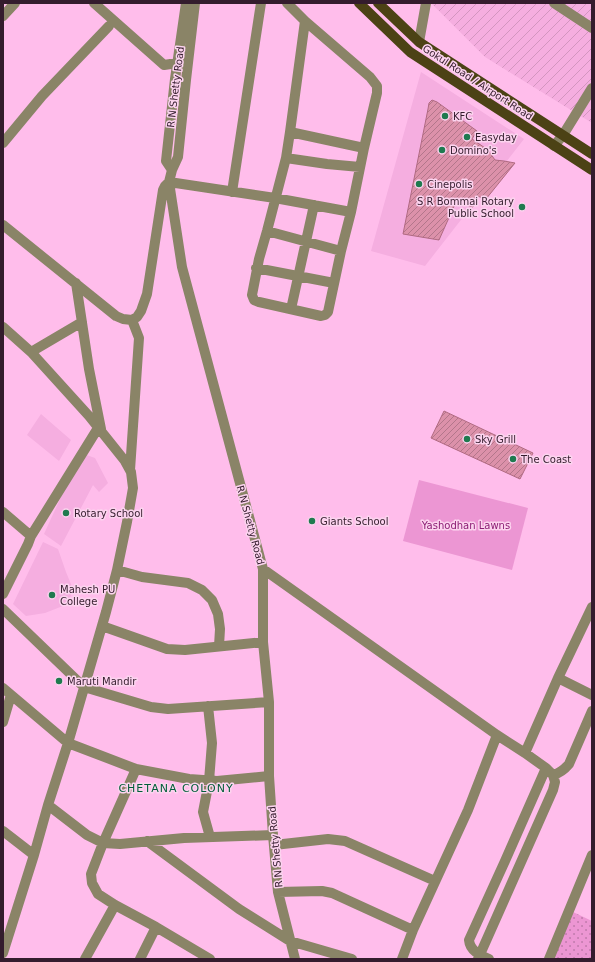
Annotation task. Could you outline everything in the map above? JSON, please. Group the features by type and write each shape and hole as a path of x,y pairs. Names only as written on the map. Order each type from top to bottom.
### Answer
{"main road":[{"name":"Gokul Road / Airport Road","path":"359,3 410,52 592,170"},
{"name":"Gokul Road / Airport Road","path":"378,3 419,42 592,154"}],"street":[{"path":"3,16 15,3"},
{"path":"94,3 164,65 182,64"},
{"name":"R N Shetty Road","path":"186,3 182,64 166,161 172,170 169,182 182,267 263,569 263,642 269,702 269,776 273,835 278,892 295,959"},
{"name":"R N Shetty Road","path":"182,64 196,3"},
{"path":"232,192 261,3"},
{"path":"287,3 370,77 376,86 377,94 328,312 321,316 259,302 254,300 252,295 256,268 286,158 305,20"},
{"path":"419,42 426,3"},
{"path":"554,3 592,28"},
{"path":"3,143 42,96 109,26"},
{"path":"554,146 563,135 592,88"},
{"path":"290,132 364,148"},
{"path":"286,158 360,167"},
{"path":"3,225 116,316 123,319 132,320 137,317 141,311 147,294 163,190 169,182 275,198 351,212"},
{"path":"291,309 314,205"},
{"path":"267,231 341,251"},
{"path":"256,268 334,283"},
{"path":"3,594 31,536 100,430 76,283"},
{"path":"130,470 139,338 132,320"},
{"path":"31,352 82,322"},
{"path":"3,953 68,743 102,626 117,570 133,488 131,472 125,461 89,416 31,352 5,333"},
{"path":"3,512 31,536"},
{"path":"263,569 497,735 525,753 546,768 554,775 555,782 553,790 482,958 469,946 468,940 546,768"},
{"path":"117,570 142,576 188,583 202,590 212,600 218,614 220,629 219,646"},
{"path":"525,753 558,678 592,607"},
{"path":"3,610 84,687 151,707 168,709 269,702"},
{"path":"102,626 167,649 185,650 263,642"},
{"path":"558,678 592,695"},
{"path":"3,688 68,743 136,769 189,779 209,781 269,776"},
{"path":"3,722 11,695"},
{"path":"208,706 212,743 209,781 203,812 210,837"},
{"path":"554,775 564,770 569,764 592,711"},
{"path":"402,959 413,930 468,810 497,735"},
{"path":"136,769 91,874 92,883 98,894 115,905 210,959"},
{"path":"48,805 87,835 103,843 120,844 184,838 273,835"},
{"path":"3,831 34,855"},
{"path":"274,845 328,839 345,841 435,881"},
{"path":"147,841 239,909 290,941 352,959"},
{"path":"549,959 592,855"},
{"path":"278,892 322,891 332,893 413,930"},
{"path":"85,959 115,905"},
{"path":"140,959 156,927"}],"shaded area":[{"path":"431,3 592,3 592,123 485,57"},
{"path":"421,72 524,139 425,266 371,251"},
{"path":"41,414 71,440 59,461 27,435"},
{"name":"Rotary School","path":"81,453 95,458 108,483 99,492 93,485 61,546 44,534"},
{"name":"Mahesh PU College","path":"43,542 58,549 73,589 68,604 45,613 26,616 13,604"}],"green space":[{"name":"Yashodhan Lawns","path":"419,480 528,508 512,570 403,541"},
{"path":"573,912 592,921 592,959 549,959"}],"building":[{"path":"432,100 477,131 472,139 488,150 495,160 515,163 486,199 477,196 473,207 456,202 439,240 403,234 429,103"},
{"path":"444,411 533,453 520,479 431,438"}],"place":[{"name":"KFC","path":"445,116"},
{"name":"Easyday","path":"467,137"},
{"name":"Domino's","path":"442,150"},
{"name":"Cinepolis","path":"419,184"},
{"name":"S R Bommai Rotary Public School","path":"522,207"},
{"name":"Sky Grill","path":"467,439"},
{"name":"The Coast","path":"513,459"},
{"name":"Rotary School","path":"66,513"},
{"name":"Giants School","path":"312,521"},
{"name":"Mahesh PU College","path":"52,595"},
{"name":"Maruti Mandir","path":"59,681"}],"district":[{"name":"CHETANA COLONY","path":"176,788"}]}
